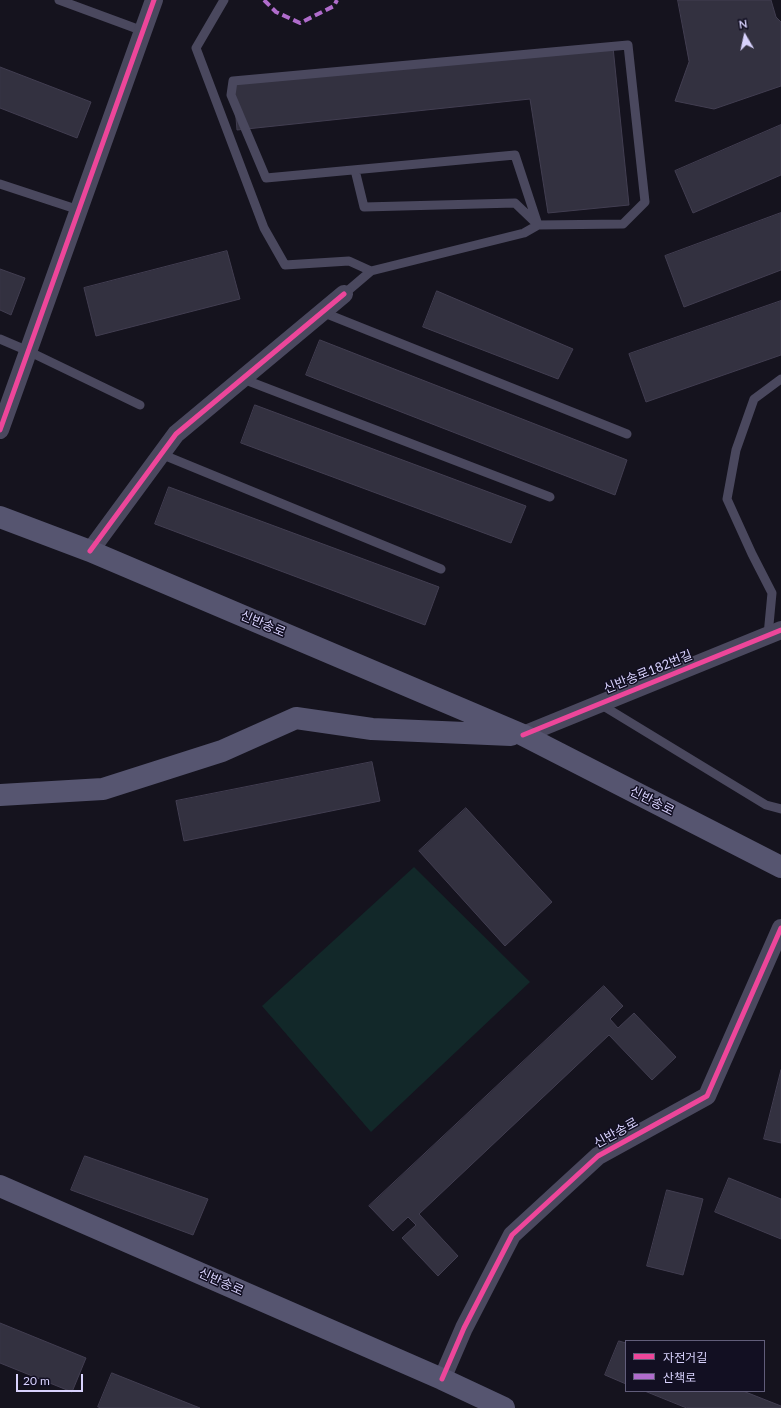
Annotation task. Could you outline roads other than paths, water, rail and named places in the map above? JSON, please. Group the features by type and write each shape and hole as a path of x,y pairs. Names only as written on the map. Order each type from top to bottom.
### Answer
{"main road":[{"name":"신반송로","path":"0,517 90,551 523,735 781,867"},
{"name":"신반송로","path":"0,795 103,789 222,751 296,718 372,729 523,735"},
{"name":"신반송로","path":"0,1186 442,1379 504,1408"}],"street":[{"path":"0,430 154,0"},
{"path":"90,551 176,434 344,294"},
{"name":"신반송로182번길","path":"523,735 775,632"},
{"name":"신반송로","path":"442,1379 464,1328 512,1235 598,1156 707,1096 781,928"}],"lane":[{"path":"59,0 143,31"},
{"path":"224,0 196,48 264,228 286,265 349,261 371,272"},
{"path":"344,294 371,272 524,233 538,225 623,224 644,202 628,45 233,81 231,96 266,178 515,155 538,225"},
{"path":"355,170 364,207 515,203 538,225"},
{"path":"0,184 79,210"},
{"path":"322,312 628,434"},
{"path":"0,339 140,405"},
{"name":"신반송로182번길","path":"775,632 772,593 752,554 727,498 736,450 754,399 781,378"},
{"path":"243,379 550,497"},
{"path":"161,454 441,569"},
{"name":"신반송로182번길","path":"600,704 766,805 781,808"}]}
